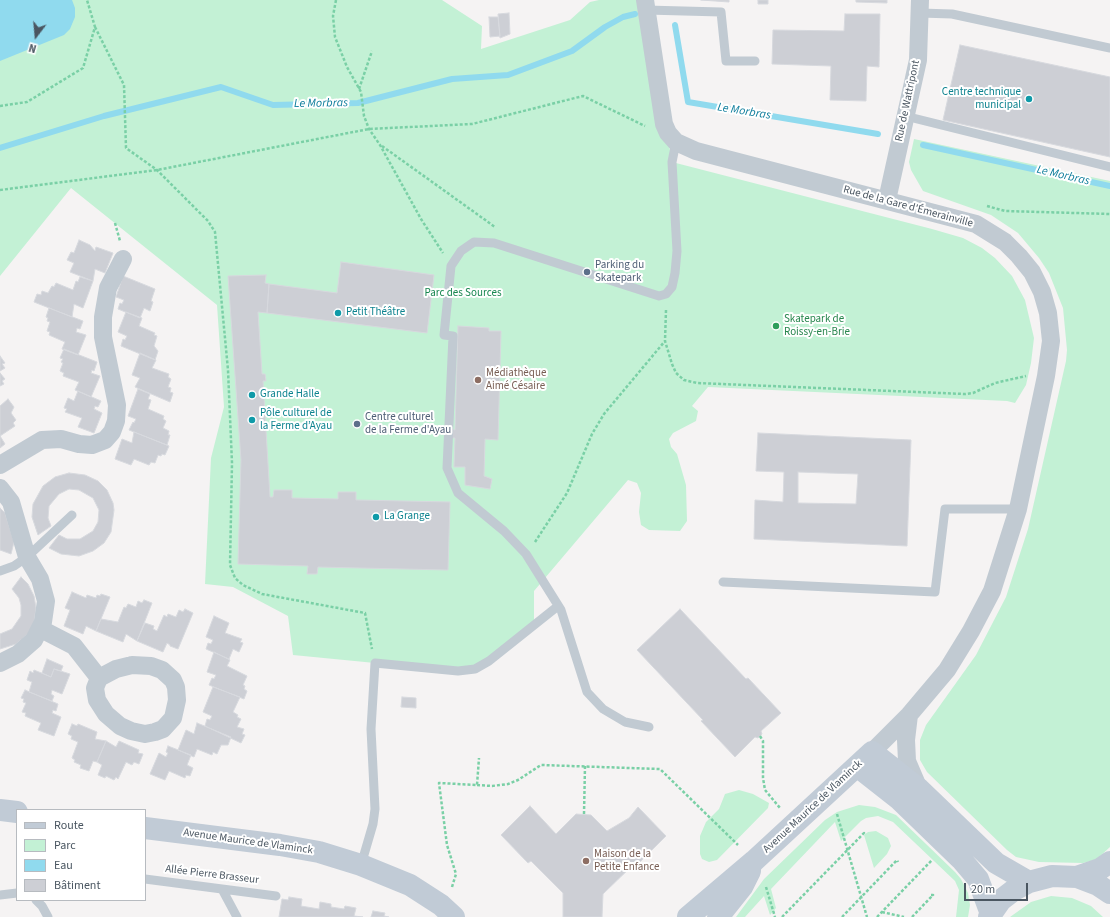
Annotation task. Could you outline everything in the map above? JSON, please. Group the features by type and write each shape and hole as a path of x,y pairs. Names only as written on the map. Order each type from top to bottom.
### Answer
{"street":[{"path":"645,5 664,124 668,133 676,142"},
{"name":"Rue de Wattripont","path":"886,200 918,60 920,6"},
{"name":"Rue de la Gare d'Émerainville","path":"676,142 696,151 976,224 1005,242 1019,256 1032,272 1042,292 1048,313 1051,341 1046,376 1018,509 992,591 971,631 947,670 909,715 865,759"},
{"path":"0,465 42,440 61,439 79,444 92,445 105,440 112,432 116,421 117,405 104,337 103,317 108,288 123,259"},
{"path":"0,488 11,502 27,557 40,579 46,601 45,615 41,629 34,640 24,650 0,663"},
{"path":"41,629 74,646 99,678"},
{"path":"132,665 151,666 162,670 173,680 176,687 177,700 172,718 163,729 155,732 138,732 120,726 106,714 97,700 95,688 99,678 116,669 132,665"},
{"path":"909,715 906,740 907,761 919,789"},
{"path":"865,759 919,789 996,863 1029,882"},
{"path":"865,759 899,799 947,845 978,879 990,915"},
{"name":"Avenue Maurice de Vlaminck","path":"688,917 754,861 865,759"},
{"path":"0,810 16,812"},
{"name":"Avenue Maurice de Vlaminck","path":"146,828 280,845 319,852 361,865 410,885 448,911"},
{"name":"Avenue Maurice de Vlaminck","path":"718,917 742,887 754,861"},
{"path":"1077,877 1100,869 1110,862"},
{"path":"990,915 1001,900 1014,890 1029,882 1052,876 1077,877 1098,885 1110,893"}],"lane":[{"path":"645,5 721,12 726,61 755,61"},
{"path":"920,6 1110,48"},
{"path":"905,116 1110,167"},
{"path":"649,727 625,722 604,709 587,692 558,606 526,554 504,531 458,493 447,468 453,336 444,335 452,266 456,258 467,246 474,242 484,242 659,296 666,294 672,287 675,273 676,243 672,162 676,142"},
{"path":"723,582 935,592 945,509 1018,509"},
{"path":"0,571 14,566 27,557 72,516"},
{"path":"361,865 373,824 375,809 371,750 375,664 458,671 475,669 488,661 558,606"},
{"name":"Allée Pierre Brasseur","path":"146,879 276,896"},
{"path":"222,889 237,917"},
{"path":"0,895 16,893"},
{"path":"37,901 42,906 48,917"}],"path":[{"path":"87,0 94,27 124,85 126,148 157,170 208,221 215,232 228,370 232,463 230,565 235,578 243,585 262,594 365,613 375,664"},
{"path":"336,0 333,16 335,37 347,67 360,90 364,116 369,129 380,145 421,219 452,266"},
{"path":"0,106 27,102 83,68 94,27"},
{"path":"360,90 372,51"},
{"path":"0,190 157,170 369,129 472,124 584,96 643,126 664,124"},
{"path":"380,145 417,173 497,228"},
{"path":"1004,211 1110,214"},
{"path":"666,294 665,341 672,364 676,373 684,380 697,383 965,394 973,393 995,382 1019,377 1046,376"},
{"path":"526,554 549,522 567,493 592,434 604,414 665,341"},
{"path":"760,736 763,741 762,778 765,790 784,812"},
{"path":"477,785 479,758"},
{"path":"448,911 456,874 446,839 439,783 492,786 508,784 518,780 541,765 660,769 754,861"},
{"path":"584,766 584,814"},
{"path":"837,812 867,917"},
{"path":"782,917 864,833 864,835"},
{"path":"877,917 947,845"},
{"path":"842,917 897,860 898,862"},
{"path":"766,886 775,917"},
{"path":"912,917 933,895 931,895"},
{"path":"882,912 904,917"}],"green space":[{"name":"Parc des Sources","path":"0,0 442,0 482,26 481,49 570,20 590,2 599,0 644,0 672,162 932,229 963,238 982,248 995,258 1012,276 1025,300 1034,338 1031,363 1026,385 1015,403 1007,401 708,387 692,406 698,411 696,421 673,433 669,439 671,447 677,454 686,485 687,521 680,531 649,530 641,525 639,512 641,493 637,483 628,480 534,591 534,624 478,668 375,663 293,655 288,616 233,587 205,584 211,458 224,407 217,305 71,188 0,276"},
{"path":"914,139 1110,181 1110,847 1097,859 1083,863 1039,862 1016,857 927,772 920,760 920,740 926,725 976,655 1006,597 1028,529 1066,361 1067,350 1063,308 1049,273 1039,258 1018,233 991,215 923,191 911,170 909,162"},
{"path":"739,790 753,794 769,803 768,808 717,860 709,862 702,859 700,854 700,836 706,822 719,809 725,794"},
{"path":"859,805 875,807 896,815 955,872 961,879 968,893 970,905 968,917 956,917 959,890 955,881 893,822 878,816 866,818 861,821 841,841 835,822 771,889 776,908 770,915 764,896 745,917 736,917 764,879 825,820 837,812"},
{"path":"876,831 888,838 891,846 887,854 874,868 864,835 868,832"},
{"path":"1051,896 1072,898 1091,906 1103,917 1010,917 1031,902"}],"water":[{"path":"0,0 72,0 75,8 75,17 70,29 64,35 0,61"}],"building":[{"path":"701,0 729,0 729,2"},
{"path":"758,0 768,0 768,4 758,4"},
{"path":"856,0 887,0 887,3 856,2"},
{"path":"509,13 510,34 500,38 498,14"},
{"path":"845,14 880,14 879,67 867,66 866,101 830,100 831,66 772,64 773,30 844,31"},
{"path":"489,17 498,17 500,36 490,37"},
{"name":"Centre technique municipal","path":"960,45 1110,77 1110,157 943,120"},
{"path":"79,240 90,245 95,251 96,247 113,253 105,273 95,269 93,281 70,272 74,263 67,260 71,252 74,253"},
{"path":"341,262 434,275 427,333 267,313 269,284 337,293"},
{"name":"Pôle culturel de la Ferme d’Ayau","path":"266,275 265,283 269,284 267,313 258,312 262,374 265,374 266,381 263,381 270,497 273,497 274,490 292,490 292,498 338,499 338,492 356,492 356,500 450,502 448,570 318,567 317,574 307,574 308,566 238,564 241,460 228,276"},
{"path":"123,276 155,289 151,301 153,302 150,311 144,308 140,318 118,309 120,303 122,304 124,300 116,297"},
{"path":"80,277 93,281 83,308 74,304 72,317 34,302 37,294 41,295 42,291 48,293 52,286 54,287 56,283 73,290 76,281 78,282"},
{"path":"49,308 83,321 80,329 77,328 76,332 86,335 78,355 62,349 65,342 49,335 50,332 47,331 50,322 47,321 48,318 46,317"},
{"path":"126,312 142,318 139,326 155,333 154,335 157,336 154,346 158,351 155,360 121,346 123,339 125,340 127,336 118,332"},
{"name":"Médiathèque Aimé Césaire","path":"458,326 489,328 489,331 501,331 498,440 485,439 484,476 492,479 490,489 465,485 465,467 454,467 455,438 449,438 450,429 455,430"},
{"path":"64,349 97,362 94,371 92,370 91,373 100,376 91,397 75,390 79,382 63,376 64,373 60,371 63,363 61,362 63,359 60,358"},
{"path":"140,353 156,360 152,368 169,374 168,377 171,379 168,387 171,388 170,392 173,393 170,402 135,387 140,378 132,375"},
{"path":"0,356 5,363 2,364 5,368 0,371"},
{"path":"0,373 5,379 2,381 4,384 0,386"},
{"path":"138,389 150,394 148,399 151,400 148,409 164,416 163,419 166,421 163,428 169,431 168,435 170,435 167,445 129,430 136,419 128,416"},
{"path":"78,391 101,401 98,407 95,406 94,409 102,413 94,433 78,427 82,418 65,412 67,409 64,408 68,398 74,401"},
{"path":"8,399 14,407 11,413 16,420 13,423 15,426 0,436 0,406"},
{"path":"134,432 169,446 165,455 158,455 155,463 151,462 149,465 134,459 131,465 115,459 122,439 132,443"},
{"path":"758,433 911,440 907,546 754,539 755,500 783,502 784,472 756,471","holes":["798,472 858,474 856,504 798,503"]},
{"path":"0,436 5,444 0,448"},
{"path":"69,473 85,475 98,481 107,490 113,503 114,510 111,532 104,543 93,551 79,556 61,554 49,548 59,535 67,539 80,539 93,531 98,522 99,510 93,498 79,490 69,489 59,494 49,506 48,518 51,526 38,535 32,517 33,504 43,486 55,477"},
{"path":"0,508 5,513 14,542 11,554 0,550"},
{"path":"21,577 28,584 34,596 36,608 34,623 28,634 16,644 0,649 0,634 12,629 21,616 21,605 19,598 12,589"},
{"path":"72,592 86,598 87,595 96,598 97,595 100,596 101,594 110,597 96,631 86,626 83,634 64,626 70,610 65,608"},
{"path":"144,600 152,603 137,641 126,634 123,642 96,631 101,619 118,622 124,607 126,608 128,604 136,607 138,601 142,603"},
{"path":"185,609 193,613 178,649 167,643 163,652 137,641 145,623 154,626 153,629 157,631 164,615 167,617 168,614 176,617 179,610 183,612"},
{"path":"680,609 746,679 748,678 781,713 761,731 762,734 758,738 755,737 735,757 701,721 703,720 637,650"},
{"path":"214,616 229,623 225,633 242,639 240,642 243,643 239,652 233,649 229,659 206,649 208,643 211,644 213,640 206,637"},
{"path":"214,652 230,660 227,666 247,676 243,685 245,686 244,689 247,691 244,699 209,685 212,678 214,679 216,675 207,672"},
{"path":"47,659 63,666 61,671 54,669 51,677 42,673"},
{"path":"54,669 70,674 62,694 52,690 51,694 54,696 52,701 29,692 32,682 27,680 30,671 33,673 34,670 51,677"},
{"path":"213,687 240,697 233,712 241,719 237,727 244,729 242,734 245,735 241,743 205,726 207,719 210,720 212,716 203,712"},
{"path":"25,690 58,704 56,711 53,710 52,713 61,717 54,736 38,730 41,723 25,716 26,713 22,712 26,703 23,702 24,699 21,698"},
{"path":"402,697 416,698 416,708 401,707"},
{"path":"197,723 231,737 228,745 221,745 217,754 213,752 212,755 197,749 194,757 178,750 186,730 194,734"},
{"path":"72,724 77,726 78,724 97,732 95,739 106,741 97,762 93,761 89,771 80,768 81,765 74,762 75,760 72,758 78,742 71,739 72,736 68,734"},
{"path":"106,741 116,747 119,741 139,750 138,753 143,754 139,764 134,762 132,765 126,762 118,779 116,777 114,780 106,776 105,778 98,775 102,765 97,762"},
{"path":"168,746 191,755 187,765 193,768 190,776 186,775 185,778 169,771 165,780 150,774 159,753 166,757 168,753 166,752"},
{"name":"Maison de la Petite Enfance","path":"530,806 556,834 576,814 591,815 607,831 629,818 638,807 666,836 638,864 636,862 603,894 602,917 563,917 563,893 531,861 528,863 501,835"},
{"path":"289,897 302,899 301,906 319,909 320,902 331,904 331,907 344,909 345,906 356,908 354,916 363,917 279,917 282,899 288,900"},
{"path":"373,911 385,913 384,916 389,917 371,917"}],"waterway":[{"name":"Le Morbras","path":"0,148 104,116 221,87 273,105 358,103 452,79 508,75 572,51 605,27 623,17 635,14"},
{"name":"Le Morbras","path":"675,25 688,102 878,134"},
{"name":"Le Morbras","path":"923,145 1110,186"}],"place":[{"name":"Centre technique municipal","path":"1029,99"},
{"name":"Parking du Skatepark","path":"587,272"},
{"name":"Petit Théâtre","path":"338,313"},
{"name":"Skatepark de Roissy-en-Brie","path":"776,326"},
{"name":"Médiathèque Aimé Césaire","path":"478,380"},
{"name":"Grande Halle","path":"252,395"},
{"name":"Pôle culturel de la Ferme d’Ayau","path":"252,420"},
{"name":"Centre culturel de la Ferme d'Ayau","path":"357,424"},
{"name":"La Grange","path":"376,517"},
{"name":"Maison de la Petite Enfance","path":"586,861"}]}
